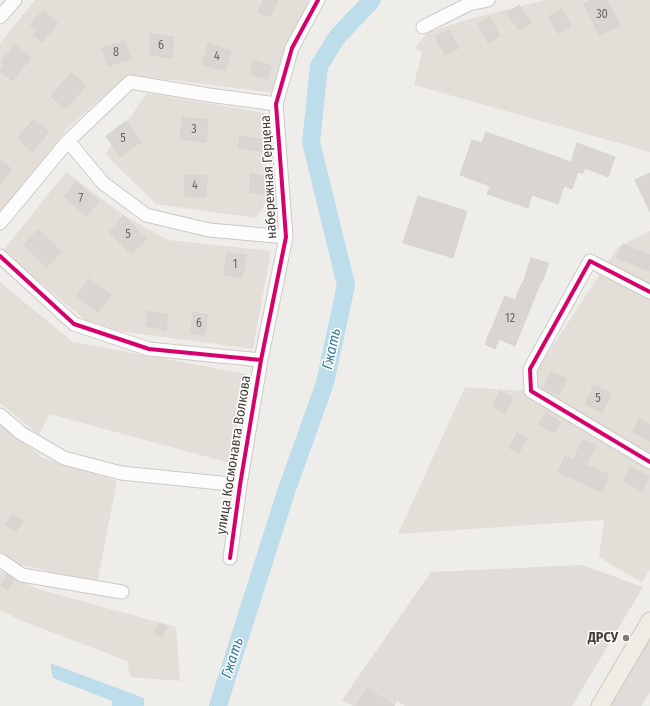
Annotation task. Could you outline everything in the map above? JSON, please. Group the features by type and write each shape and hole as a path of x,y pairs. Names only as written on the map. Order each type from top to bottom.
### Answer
{"main road":[{"path":"600,706 650,621"}],"street":[{"path":"0,17 14,0"},
{"name":"набережная Герцена","path":"261,360 286,237 276,104 292,48 318,0"},
{"path":"423,27 469,4 488,0"},
{"path":"0,223 68,141 130,82 276,104"},
{"path":"68,141 103,183 146,216 209,230 286,237"},
{"name":"улица Космонавта Волкова","path":"0,256 74,324 149,349 261,360 240,485 230,558"},
{"path":"650,292 590,260 530,369 531,391 650,462"},
{"path":"0,415 21,433 64,458 121,473 240,485"},
{"path":"0,560 22,575 122,592"}],"shaded area":[{"path":"35,0 310,1 289,45 273,93 181,81 128,76 68,128 0,213 0,43"},
{"path":"545,0 650,0 650,152 414,85 422,51 414,49 427,33 469,19"},
{"path":"147,93 265,113 266,202 256,218 156,204 105,154"},
{"path":"66,172 125,216 168,240 271,251 253,349 95,328 3,251"},
{"path":"650,231 650,569 642,583 599,557 604,520 398,534 465,387 523,391 618,247"},
{"path":"0,282 73,342 247,374 230,463 49,414 39,435 0,403"},
{"path":"0,424 43,458 117,481 97,583 18,564 0,551"},
{"path":"582,565 643,587 572,706 406,706 397,701 394,706 353,706 342,700 431,572"},
{"path":"0,571 38,589 176,627 180,681 130,677 127,661 20,620 0,610"},
{"path":"649,640 650,692 641,706 609,706"}],"water":[{"path":"50,663 144,698 144,706 112,706 112,701 53,678"}],"building":[{"path":"264,0 278,0 270,17 258,11"},
{"path":"592,0 607,0 620,25 599,35 584,4"},
{"path":"519,5 531,22 519,30 507,13"},
{"path":"561,9 571,25 559,34 548,17"},
{"path":"43,10 58,23 42,42 33,35 36,31 30,25"},
{"path":"490,17 500,36 488,43 478,23"},
{"path":"449,30 459,48 445,55 435,37"},
{"path":"151,34 174,37 172,58 149,55"},
{"path":"125,41 131,59 108,66 102,48"},
{"path":"208,43 231,51 225,71 202,64"},
{"path":"15,44 31,58 12,81 0,71 5,65 1,62"},
{"path":"254,60 272,66 267,79 250,74"},
{"path":"71,73 86,86 66,109 51,96"},
{"path":"182,117 208,120 206,142 180,139"},
{"path":"34,119 49,132 32,152 17,138"},
{"path":"126,121 141,142 120,157 106,136"},
{"path":"486,132 571,162 577,143 615,157 608,177 585,168 583,173 578,172 572,189 564,186 558,204 532,195 528,208 487,194 490,186 460,175 472,140 482,143"},
{"path":"240,136 265,140 263,152 238,147"},
{"path":"0,160 12,169 0,185"},
{"path":"650,173 650,212 635,180"},
{"path":"251,174 266,176 264,194 249,192"},
{"path":"185,175 207,176 206,197 184,196"},
{"path":"76,182 99,201 86,216 64,197"},
{"path":"418,196 467,211 453,258 403,243"},
{"path":"124,216 147,239 131,254 109,232"},
{"path":"38,230 61,251 47,267 23,245"},
{"path":"623,244 650,255 650,271 617,258"},
{"path":"227,252 246,255 242,278 224,275"},
{"path":"531,258 549,263 542,282 515,346 499,339 495,349 485,344 505,296 515,300 523,283"},
{"path":"89,279 111,295 98,312 77,296"},
{"path":"148,311 168,314 166,330 146,326"},
{"path":"193,312 208,315 205,335 190,333"},
{"path":"551,372 567,379 559,395 544,388"},
{"path":"594,385 612,394 602,413 585,404"},
{"path":"500,391 513,398 505,413 492,406"},
{"path":"546,413 561,422 554,433 539,424"},
{"path":"639,419 650,425 650,441 633,432"},
{"path":"517,433 527,438 519,453 509,448"},
{"path":"583,439 596,445 586,465 609,475 602,492 558,472 565,456 573,460"},
{"path":"630,467 649,476 642,491 623,481"},
{"path":"12,514 23,521 16,531 6,525"},
{"path":"7,574 14,579 8,590 1,586"},
{"path":"160,623 167,627 162,637 154,633"},
{"path":"367,688 395,706 356,706"}],"waterway":[{"name":"Гжать","path":"218,706 286,492 325,383 346,285 311,142 319,66 337,37 372,0"}],"cycle path":[{"path":"261,360 286,237 276,104 292,48 318,0"},
{"path":"0,256 74,324 149,349 261,360 240,485 230,558"},
{"path":"650,292 590,261 530,369 531,391 650,462"}],"place":[{"name":"ДРСУ","path":"626,638"}]}
